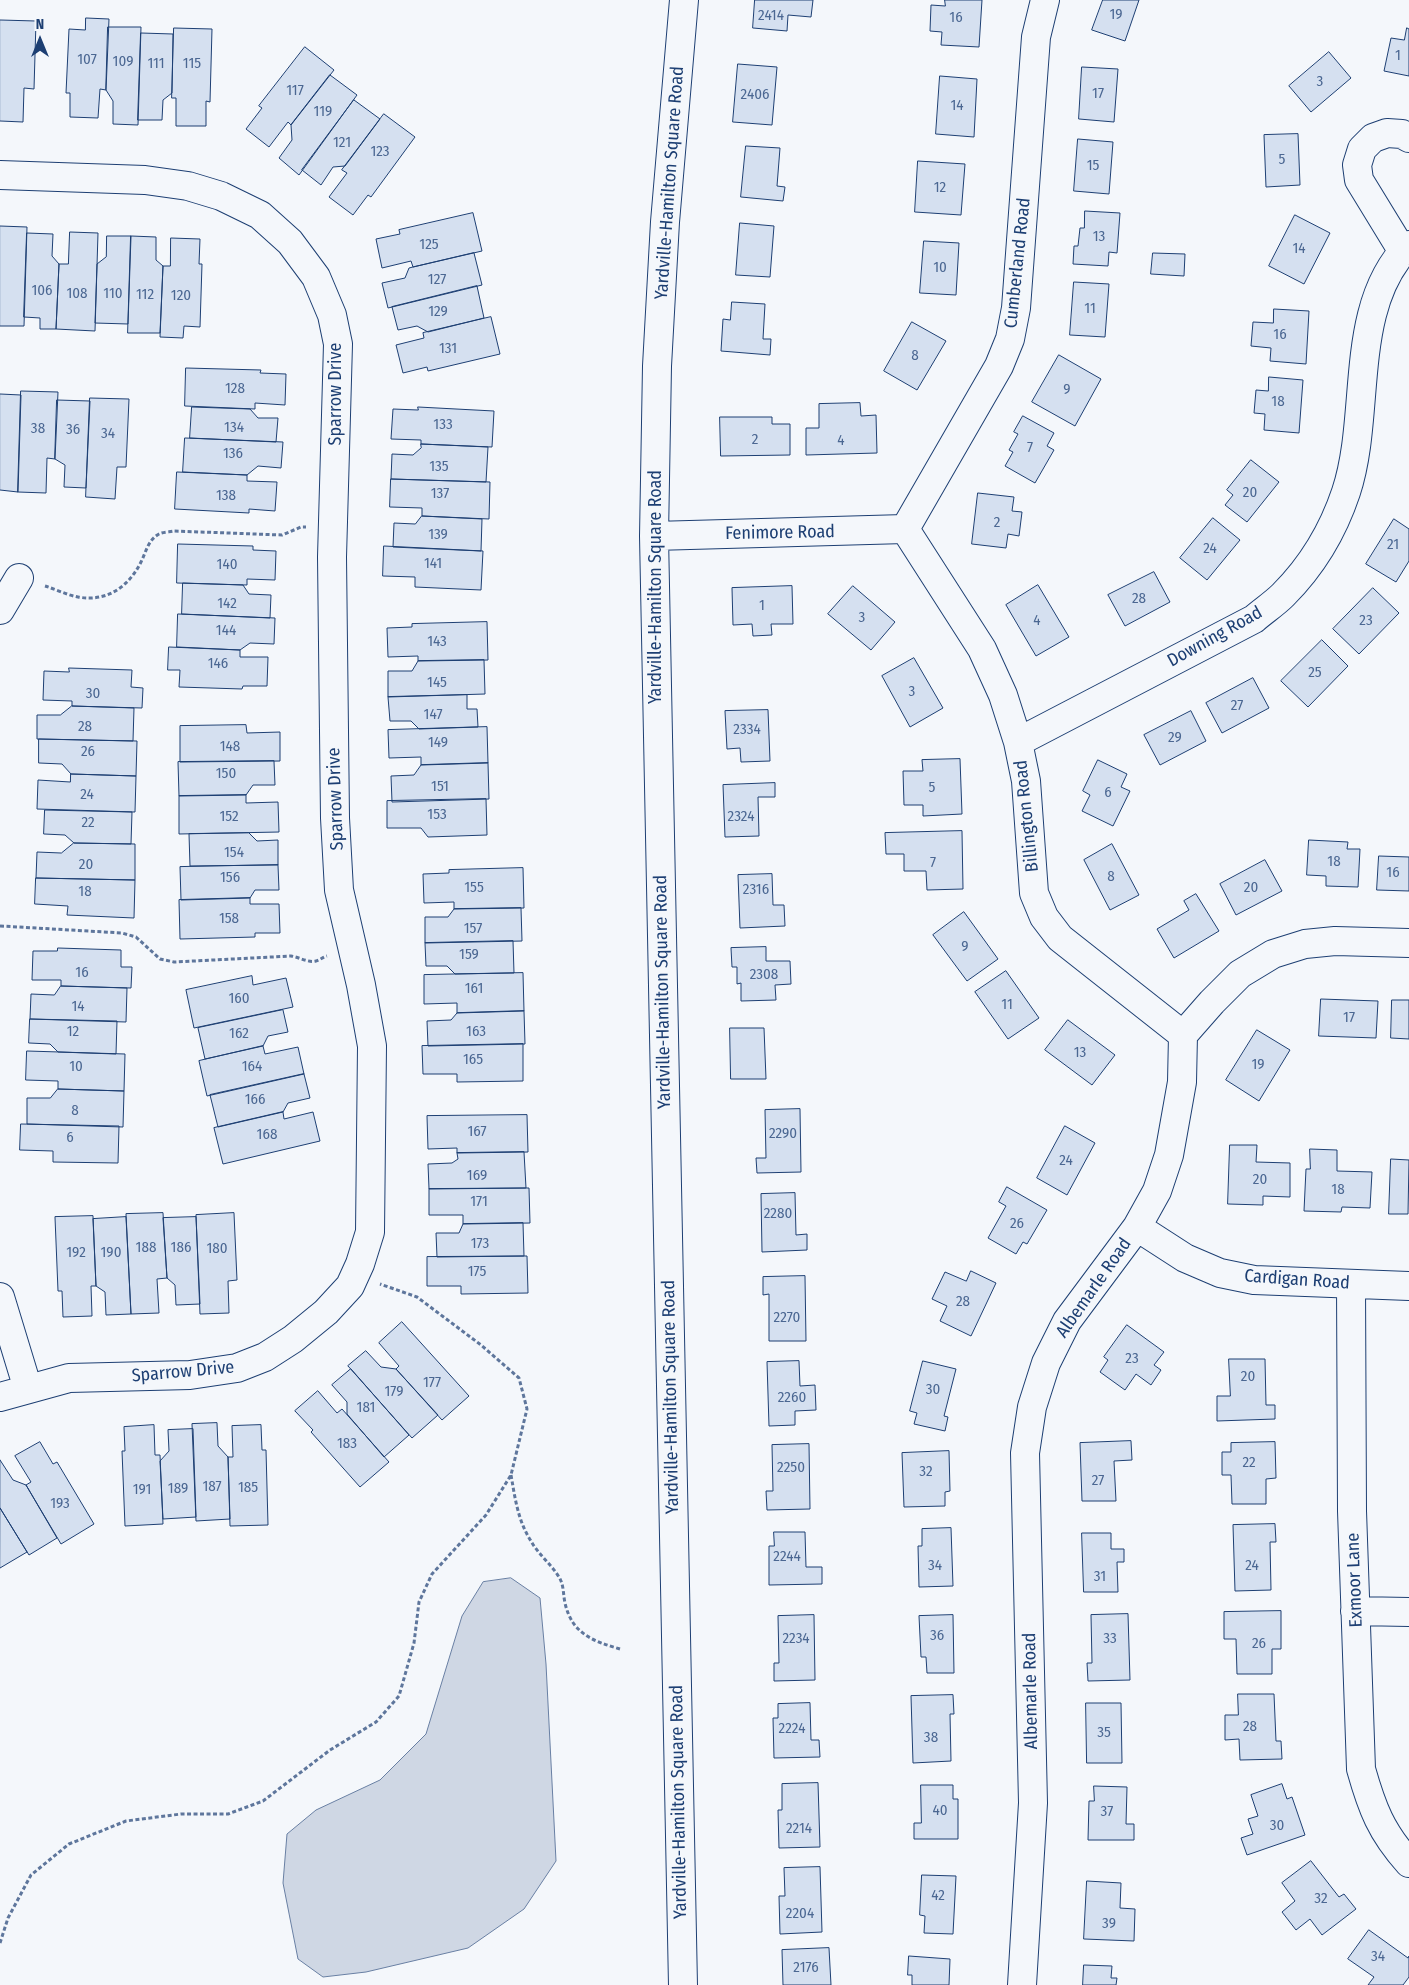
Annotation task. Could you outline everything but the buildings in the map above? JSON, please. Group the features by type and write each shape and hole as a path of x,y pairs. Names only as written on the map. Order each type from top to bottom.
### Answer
{"street":[{"name":"Yardville-Hamilton Square Road","path":"683,1985 654,536 658,356 665,222 684,0"},
{"name":"Cumberland Road","path":"905,530 999,366 1010,339 1017,300 1036,37 1045,0"},
{"path":"1406,248 1359,180 1357,165 1362,149 1373,138 1388,133 1402,134 1409,138"},
{"name":"Sparrow Drive","path":"0,175 145,180 188,186 221,196 260,215 290,242 316,277 332,315 338,344 334,530 335,818 339,890 361,985 372,1046 370,1232 350,1286 326,1312 293,1339 265,1357 237,1368 190,1375 69,1378 0,1397"},
{"name":"Downing Road","path":"1018,742 1254,619 1283,596 1310,565 1332,529 1346,490 1354,454 1371,314 1381,286 1406,248"},
{"name":"Fenimore Road","path":"654,536 905,530"},
{"name":"Billington Road","path":"905,530 982,649 1003,695 1018,742 1026,781 1034,893 1044,917 1060,938 1183,1035"},
{"path":"0,610 19,578"},
{"path":"1183,1035 1240,974 1272,954 1304,944 1335,940 1409,943"},
{"name":"Albemarle Road","path":"1022,1985 1033,1802 1025,1453 1032,1407 1046,1362 1067,1321 1137,1227 1157,1191 1169,1155 1182,1082 1183,1035"},
{"name":"Cardigan Road","path":"1137,1227 1185,1258 1220,1273 1254,1280 1409,1286"},
{"name":"Exmoor Lane","path":"1351,1284 1352,1511 1361,1769 1370,1803 1386,1835 1409,1863"},
{"path":"0,1297 28,1389"},
{"path":"1355,1611 1409,1612"}],"path":[{"path":"19,578 78,597 98,597 112,594 125,586 140,564 148,544 160,534 174,531 282,535 301,527 334,530"},
{"path":"0,926 122,933 136,937 160,958 174,962 291,956 308,962 353,950"},
{"path":"0,1943 8,1918 31,1875 69,1844 126,1821 182,1814 228,1814 263,1801 330,1750 376,1722 399,1696 414,1643 419,1602 432,1574 486,1516 511,1475 527,1409 519,1378 481,1345 417,1297 355,1276"},
{"path":"511,1475 518,1513 531,1542 562,1581 565,1605 572,1623 592,1641 620,1649"}],"shaded area":[{"path":"511,1578 540,1598 546,1664 556,1861 524,1909 468,1948 366,1972 323,1977 298,1959 283,1883 287,1834 316,1810 380,1780 426,1734 462,1616 483,1582"}]}
